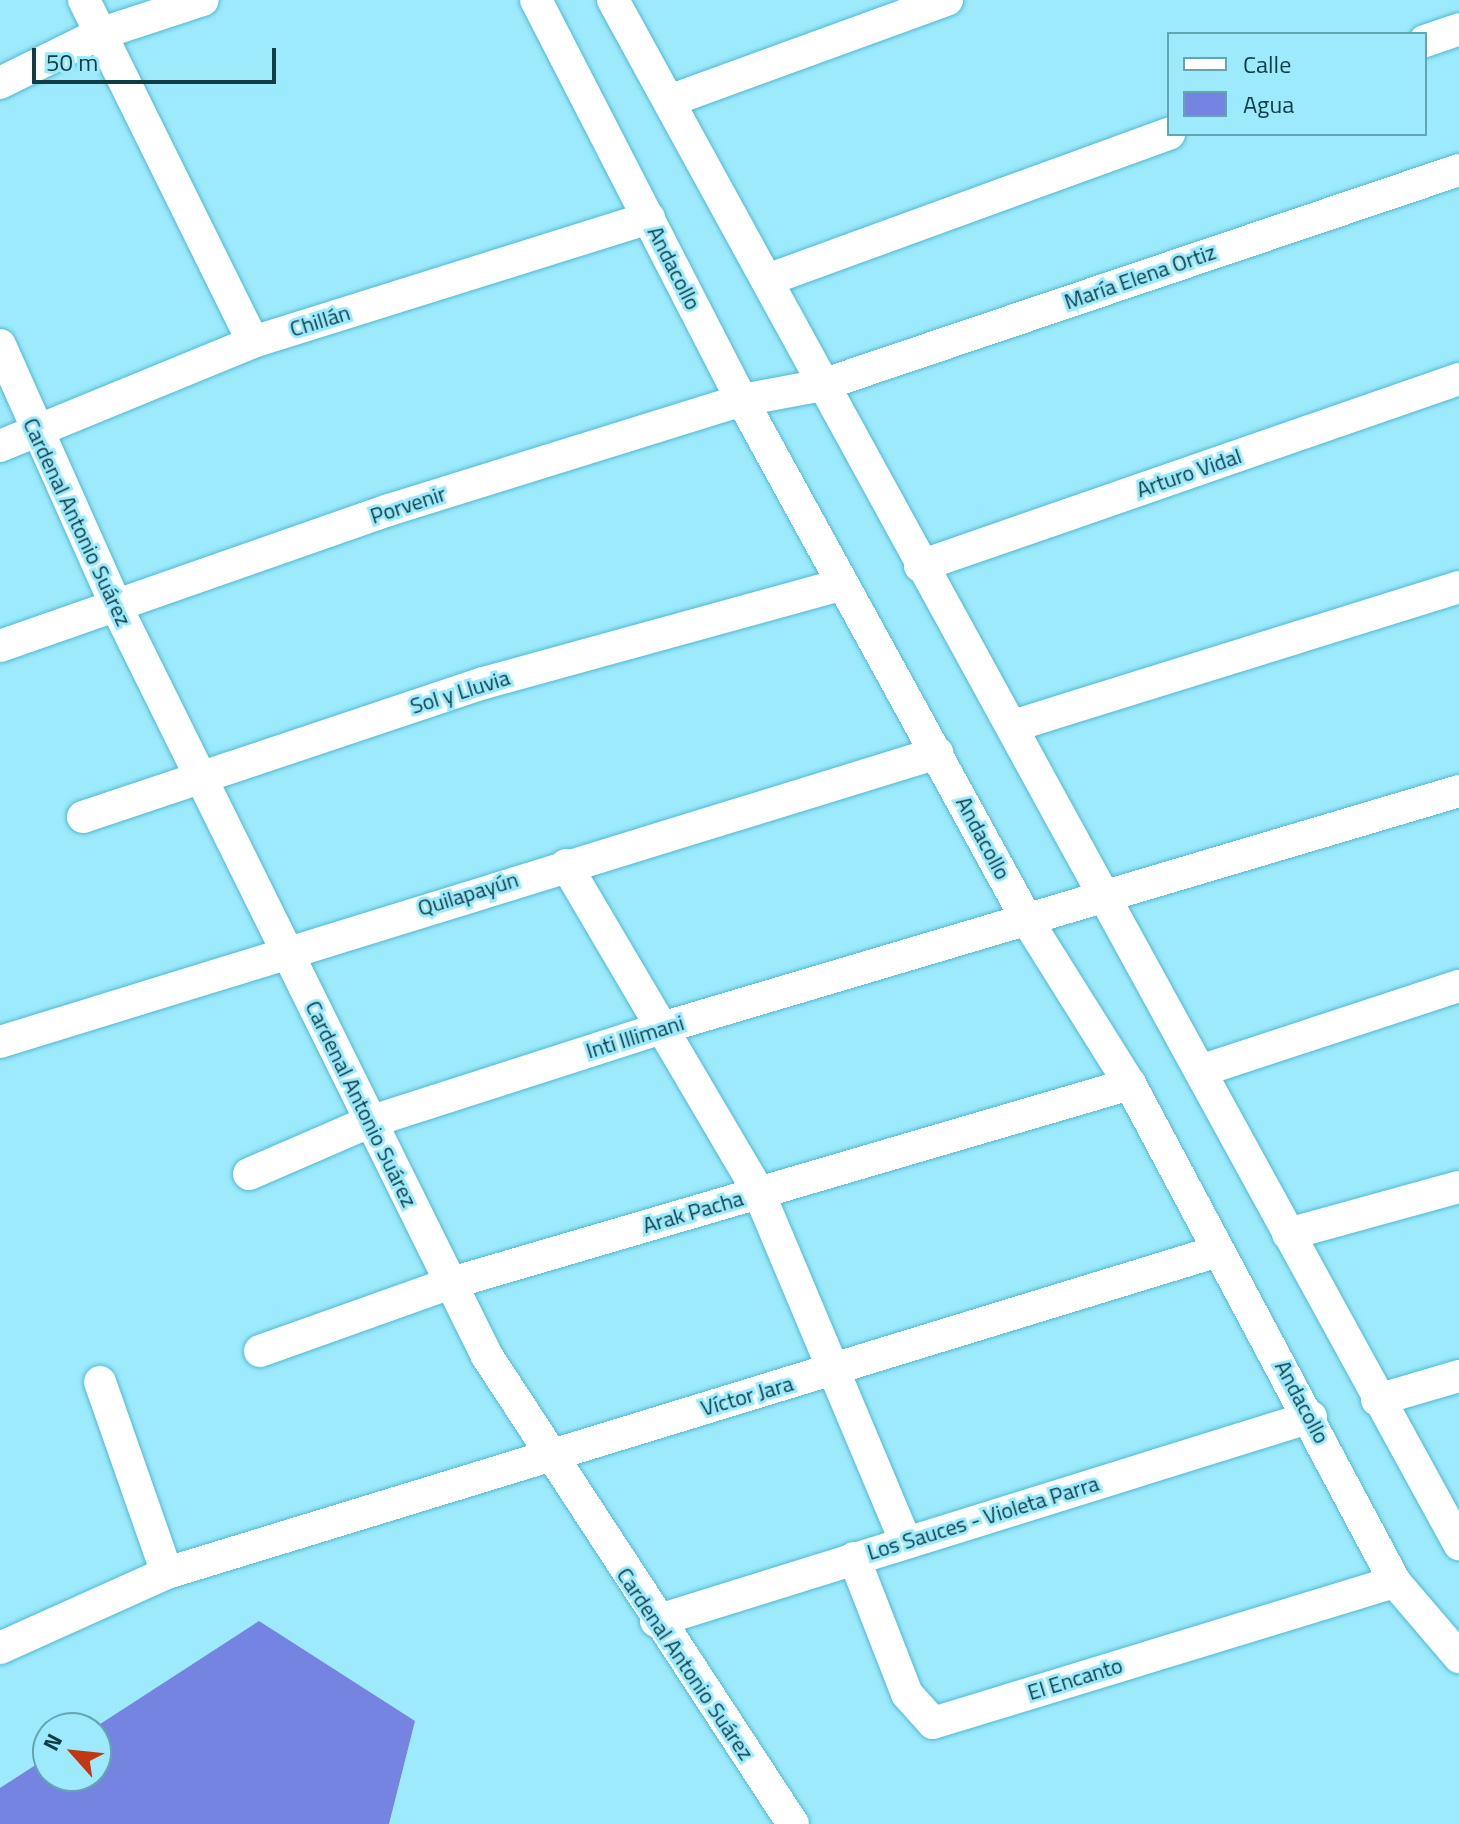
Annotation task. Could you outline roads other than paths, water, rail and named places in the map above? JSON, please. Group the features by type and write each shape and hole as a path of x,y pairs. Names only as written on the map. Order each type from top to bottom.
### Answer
{"street":[{"path":"84,0 253,342"},
{"path":"0,83 99,34 203,0"},
{"name":"Andacollo","path":"536,0 742,400 1027,920 1130,1084 1218,1251 1311,1417 1395,1582 1459,1657"},
{"path":"613,0 920,566 1013,726 1377,1400 1459,1544"},
{"path":"669,101 947,0"},
{"path":"1427,40 1459,29"},
{"path":"767,280 1167,135"},
{"name":"María Elena Ortiz","path":"822,385 1459,170"},
{"name":"Chillán","path":"0,446 253,342 649,218"},
{"name":"Cardenal Antonio Suárez","path":"0,345 33,433 448,1284 548,1454 782,1820"},
{"name":"Arturo Vidal","path":"920,566 1459,379"},
{"name":"Porvenir","path":"0,646 742,400 822,385"},
{"name":"Sol y Lluvia","path":"83,817 484,683 843,584"},
{"path":"1013,726 1459,587"},
{"name":"Quilapayún","path":"0,1042 285,949 937,753"},
{"name":"Inti Illimani","path":"249,1174 369,1122 665,1027 1459,791"},
{"path":"566,865 665,1027 759,1193 905,1541"},
{"path":"1200,1071 1459,986"},
{"name":"Arak Pacha","path":"260,1351 448,1284 1130,1084"},
{"path":"1288,1234 1459,1187"},
{"name":"Víctor Jara","path":"0,1648 167,1573 1218,1251"},
{"path":"1377,1400 1459,1376"},
{"path":"100,1382 167,1573"},
{"name":"Los Sauces - Violeta Parra","path":"656,1621 1311,1417"},
{"name":"El Encanto","path":"854,1558 907,1694 933,1723 1395,1582"}],"water":[{"path":"259,1621 415,1721 389,1824 0,1824 0,1788 32,1767 32,1792 112,1792 112,1716"}]}
